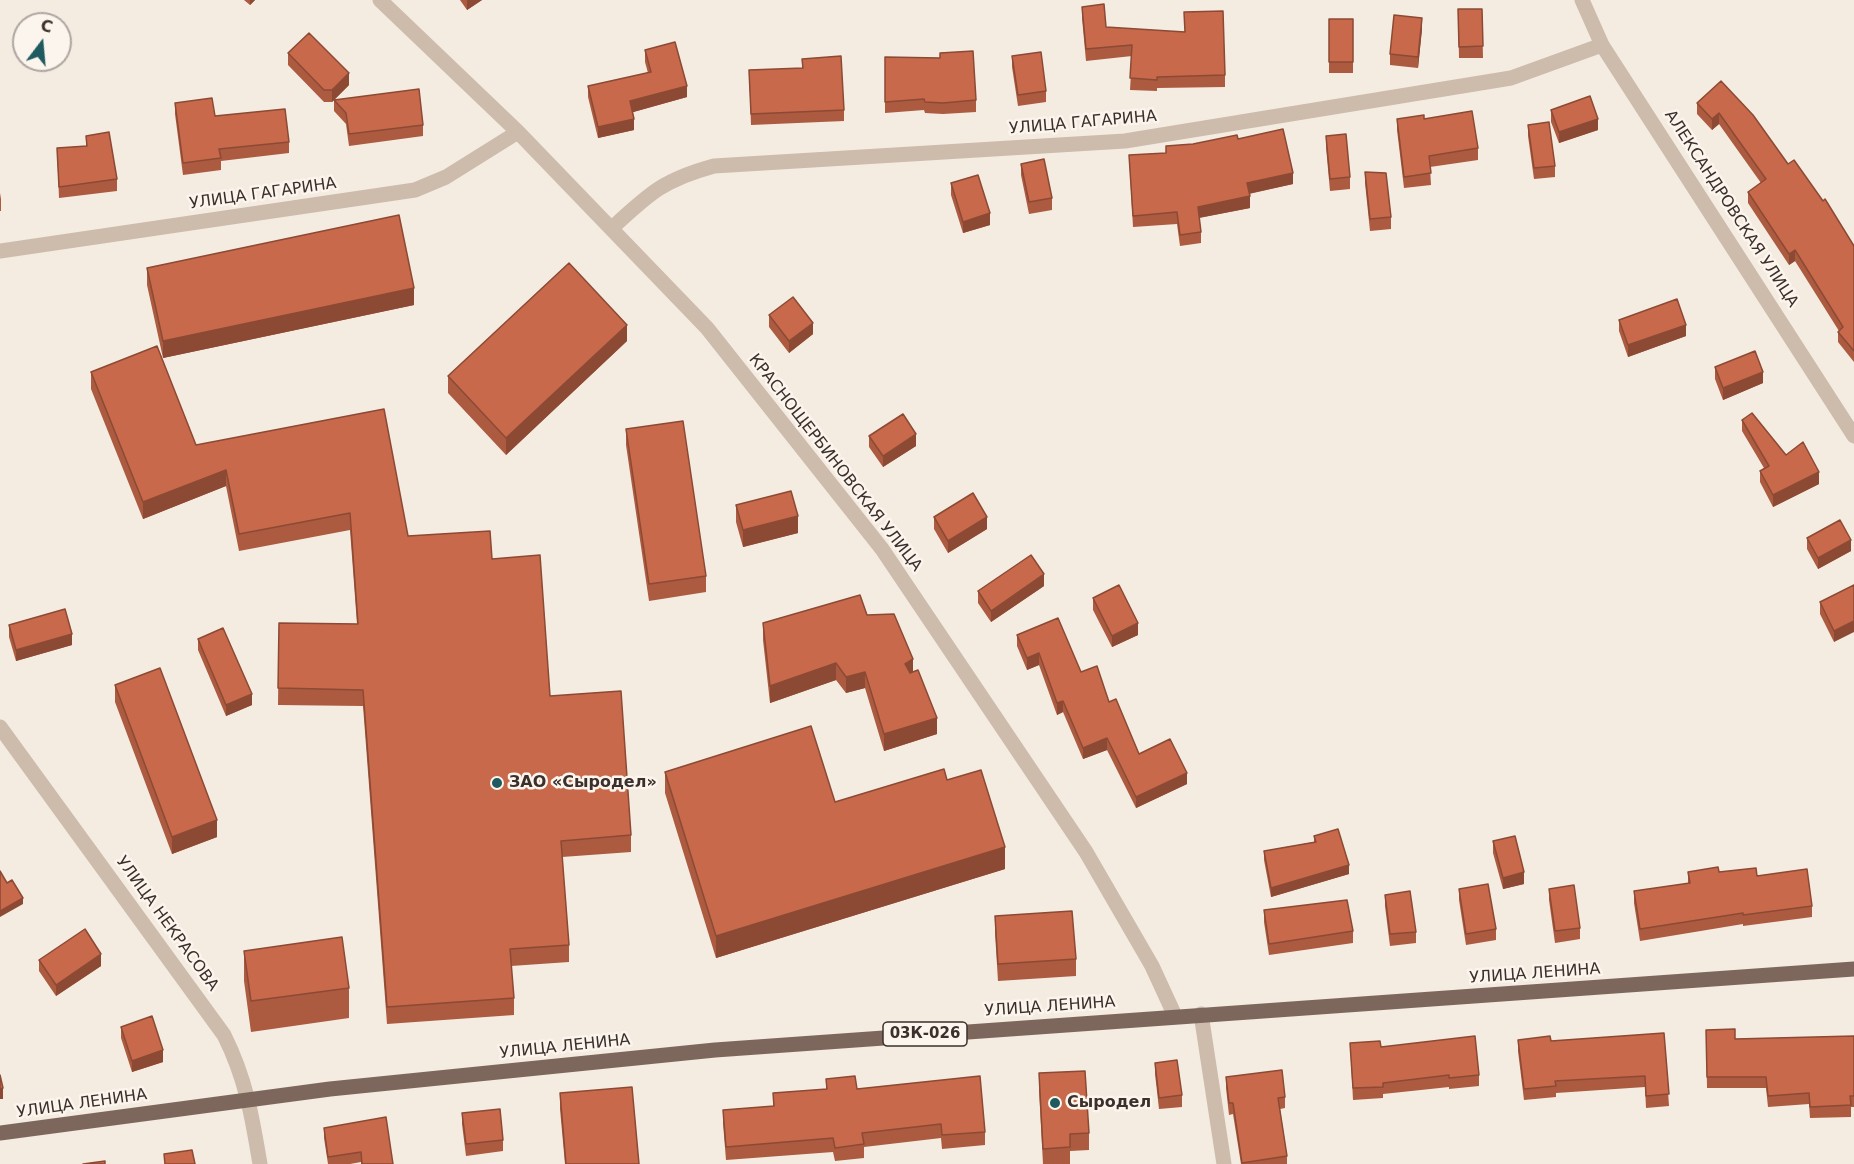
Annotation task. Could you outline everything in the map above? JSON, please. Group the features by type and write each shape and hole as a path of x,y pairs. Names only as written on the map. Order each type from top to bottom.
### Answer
{"main road":[{"name":"УЛИЦА ЛЕНИНА","path":"0,1133 426,1079 715,1050 1854,969"}],"street":[{"name":"КРАСНОЩЕРБИНОВСКАЯ УЛИЦА","path":"380,0 518,132 707,328 882,549 1086,852 1152,966 1175,1016"},
{"name":"АЛЕКСАНДРОВСКАЯ УЛИЦА","path":"1582,0 1602,45 1854,436"},
{"name":"УЛИЦА ГАГАРИНА","path":"612,228 659,186 682,175 714,166 1125,141 1511,78 1602,45"},
{"name":"УЛИЦА ГАГАРИНА","path":"0,251 415,190 446,177 518,132"},
{"name":"УЛИЦА НЕКРАСОВА","path":"0,727 213,1017 242,1073 250,1100 260,1164"},
{"path":"1201,1014 1224,1164"}],"building":[{"path":"1104,4 1106,27 1185,32 1184,12 1223,11 1225,75 1157,77 1157,80 1130,78 1132,45 1086,49 1082,7"},
{"path":"1458,9 1482,9 1483,46 1459,47"},
{"path":"1394,15 1422,18 1418,57 1390,54"},
{"path":"1329,19 1353,19 1353,62 1329,62"},
{"path":"309,33 349,73 332,90 324,90 288,53"},
{"path":"675,42 687,86 630,101 634,119 598,127 588,86 651,72 645,50"},
{"path":"973,51 976,100 943,103 925,102 924,99 885,102 885,57 940,58 940,53"},
{"path":"1041,52 1046,91 1018,95 1012,56"},
{"path":"841,56 844,110 751,114 749,70 803,68 802,59"},
{"path":"1721,81 1753,115 1788,164 1794,160 1823,201 1825,199 1854,246 1854,351 1838,332 1843,327 1795,250 1789,254 1748,192 1766,179 1719,113 1712,119 1697,103"},
{"path":"419,89 423,125 349,134 346,113 334,100"},
{"path":"1590,96 1598,119 1559,132 1551,110"},
{"path":"212,98 215,116 285,109 289,142 219,149 221,158 183,163 175,103"},
{"path":"1472,111 1478,148 1429,156 1431,173 1404,177 1397,119 1424,115 1424,119"},
{"path":"1549,122 1555,166 1534,168 1528,125"},
{"path":"1283,129 1293,173 1247,183 1250,196 1198,207 1201,232 1180,235 1177,212 1133,216 1129,155 1166,153 1166,146 1193,144 1237,135 1238,139"},
{"path":"109,132 117,179 59,187 57,148 87,146 86,136"},
{"path":"1346,134 1350,177 1330,179 1326,136"},
{"path":"1044,159 1052,198 1029,202 1021,164"},
{"path":"1365,172 1386,173 1391,217 1370,219"},
{"path":"978,175 990,213 963,222 951,183"},
{"path":"399,215 414,288 163,341 147,268"},
{"path":"569,263 627,325 506,438 448,376"},
{"path":"793,297 813,323 789,341 769,315"},
{"path":"1677,299 1686,325 1628,345 1619,320"},
{"name":"ЗАО «Сыродел»","path":"157,346 196,445 384,409 408,536 490,531 492,559 540,555 550,696 621,691 631,835 561,841 569,945 510,949 514,998 387,1007 363,690 278,688 279,623 358,624 350,513 239,534 226,470 143,502 91,372"},
{"path":"1755,351 1763,372 1723,388 1715,367"},
{"path":"1752,413 1786,455 1803,442 1819,472 1773,495 1760,471 1769,466 1742,420"},
{"path":"903,414 916,434 883,456 869,436"},
{"path":"683,421 706,576 649,584 626,429"},
{"path":"791,491 798,516 743,530 736,505"},
{"path":"973,493 987,517 948,541 934,517"},
{"path":"1840,520 1851,540 1818,558 1807,538"},
{"path":"1031,555 1044,574 991,611 978,591"},
{"path":"1119,585 1138,623 1112,636 1093,598"},
{"path":"1854,585 1854,621 1834,631 1820,602"},
{"path":"860,595 867,615 894,614 913,659 905,664 910,673 918,670 937,718 884,734 865,672 846,677 836,663 770,686 763,623"},
{"path":"65,609 72,634 16,650 9,625"},
{"path":"1058,618 1081,672 1097,666 1109,702 1116,699 1139,754 1170,739 1187,773 1136,797 1107,738 1083,748 1063,701 1057,703 1039,653 1027,658 1017,635"},
{"path":"223,628 252,694 226,705 198,639"},
{"path":"160,668 217,820 172,837 115,685"},
{"path":"811,726 835,802 944,769 947,780 981,770 1005,847 716,936 665,772"},
{"path":"1338,829 1349,865 1271,888 1264,851 1316,842 1314,836"},
{"path":"1515,836 1524,872 1503,878 1493,841"},
{"path":"1718,867 1719,872 1756,868 1757,876 1807,869 1812,906 1743,915 1743,913 1640,929 1634,891 1690,883 1688,872"},
{"path":"0,871 7,883 12,880 23,898 0,911"},
{"path":"1488,884 1496,929 1466,934 1459,889"},
{"path":"1574,885 1580,928 1555,931 1549,889"},
{"path":"1410,891 1416,932 1390,934 1385,895"},
{"path":"1347,900 1353,931 1269,944 1264,910"},
{"path":"1072,911 1076,959 998,964 995,916"},
{"path":"85,929 101,954 56,985 39,960"},
{"path":"342,937 349,988 251,1001 244,951"},
{"path":"152,1016 163,1050 132,1061 121,1027"},
{"path":"1735,1029 1735,1039 1854,1036 1854,1096 1850,1096 1851,1105 1810,1107 1809,1093 1768,1096 1766,1077 1707,1077 1706,1030"},
{"path":"1664,1033 1669,1094 1646,1096 1645,1076 1555,1081 1556,1086 1524,1089 1518,1040 1550,1036 1551,1041"},
{"path":"1475,1036 1479,1075 1449,1078 1449,1075 1383,1083 1383,1087 1353,1088 1350,1043 1380,1041 1381,1047"},
{"path":"1177,1060 1182,1095 1159,1098 1155,1063"},
{"path":"1282,1070 1285,1097 1278,1098 1287,1156 1242,1163 1233,1103 1229,1103 1226,1077"},
{"path":"1085,1071 1089,1133 1070,1134 1070,1147 1043,1149 1039,1073"},
{"path":"855,1076 857,1089 980,1076 985,1132 942,1135 941,1124 862,1133 864,1144 835,1148 833,1138 726,1147 723,1110 774,1106 773,1093 827,1089 826,1079"},
{"path":"632,1087 639,1164 566,1164 560,1093"},
{"path":"500,1109 503,1140 466,1144 462,1113"},
{"path":"386,1117 393,1164 362,1164 361,1152 328,1157 324,1128"},
{"path":"192,1150 195,1164 165,1164 164,1154"},
{"path":"105,1161 105,1164 83,1164"}],"place":[{"name":"ЗАО «Сыродел»","path":"497,783"},
{"name":"Сыродел","path":"1055,1103"}]}
